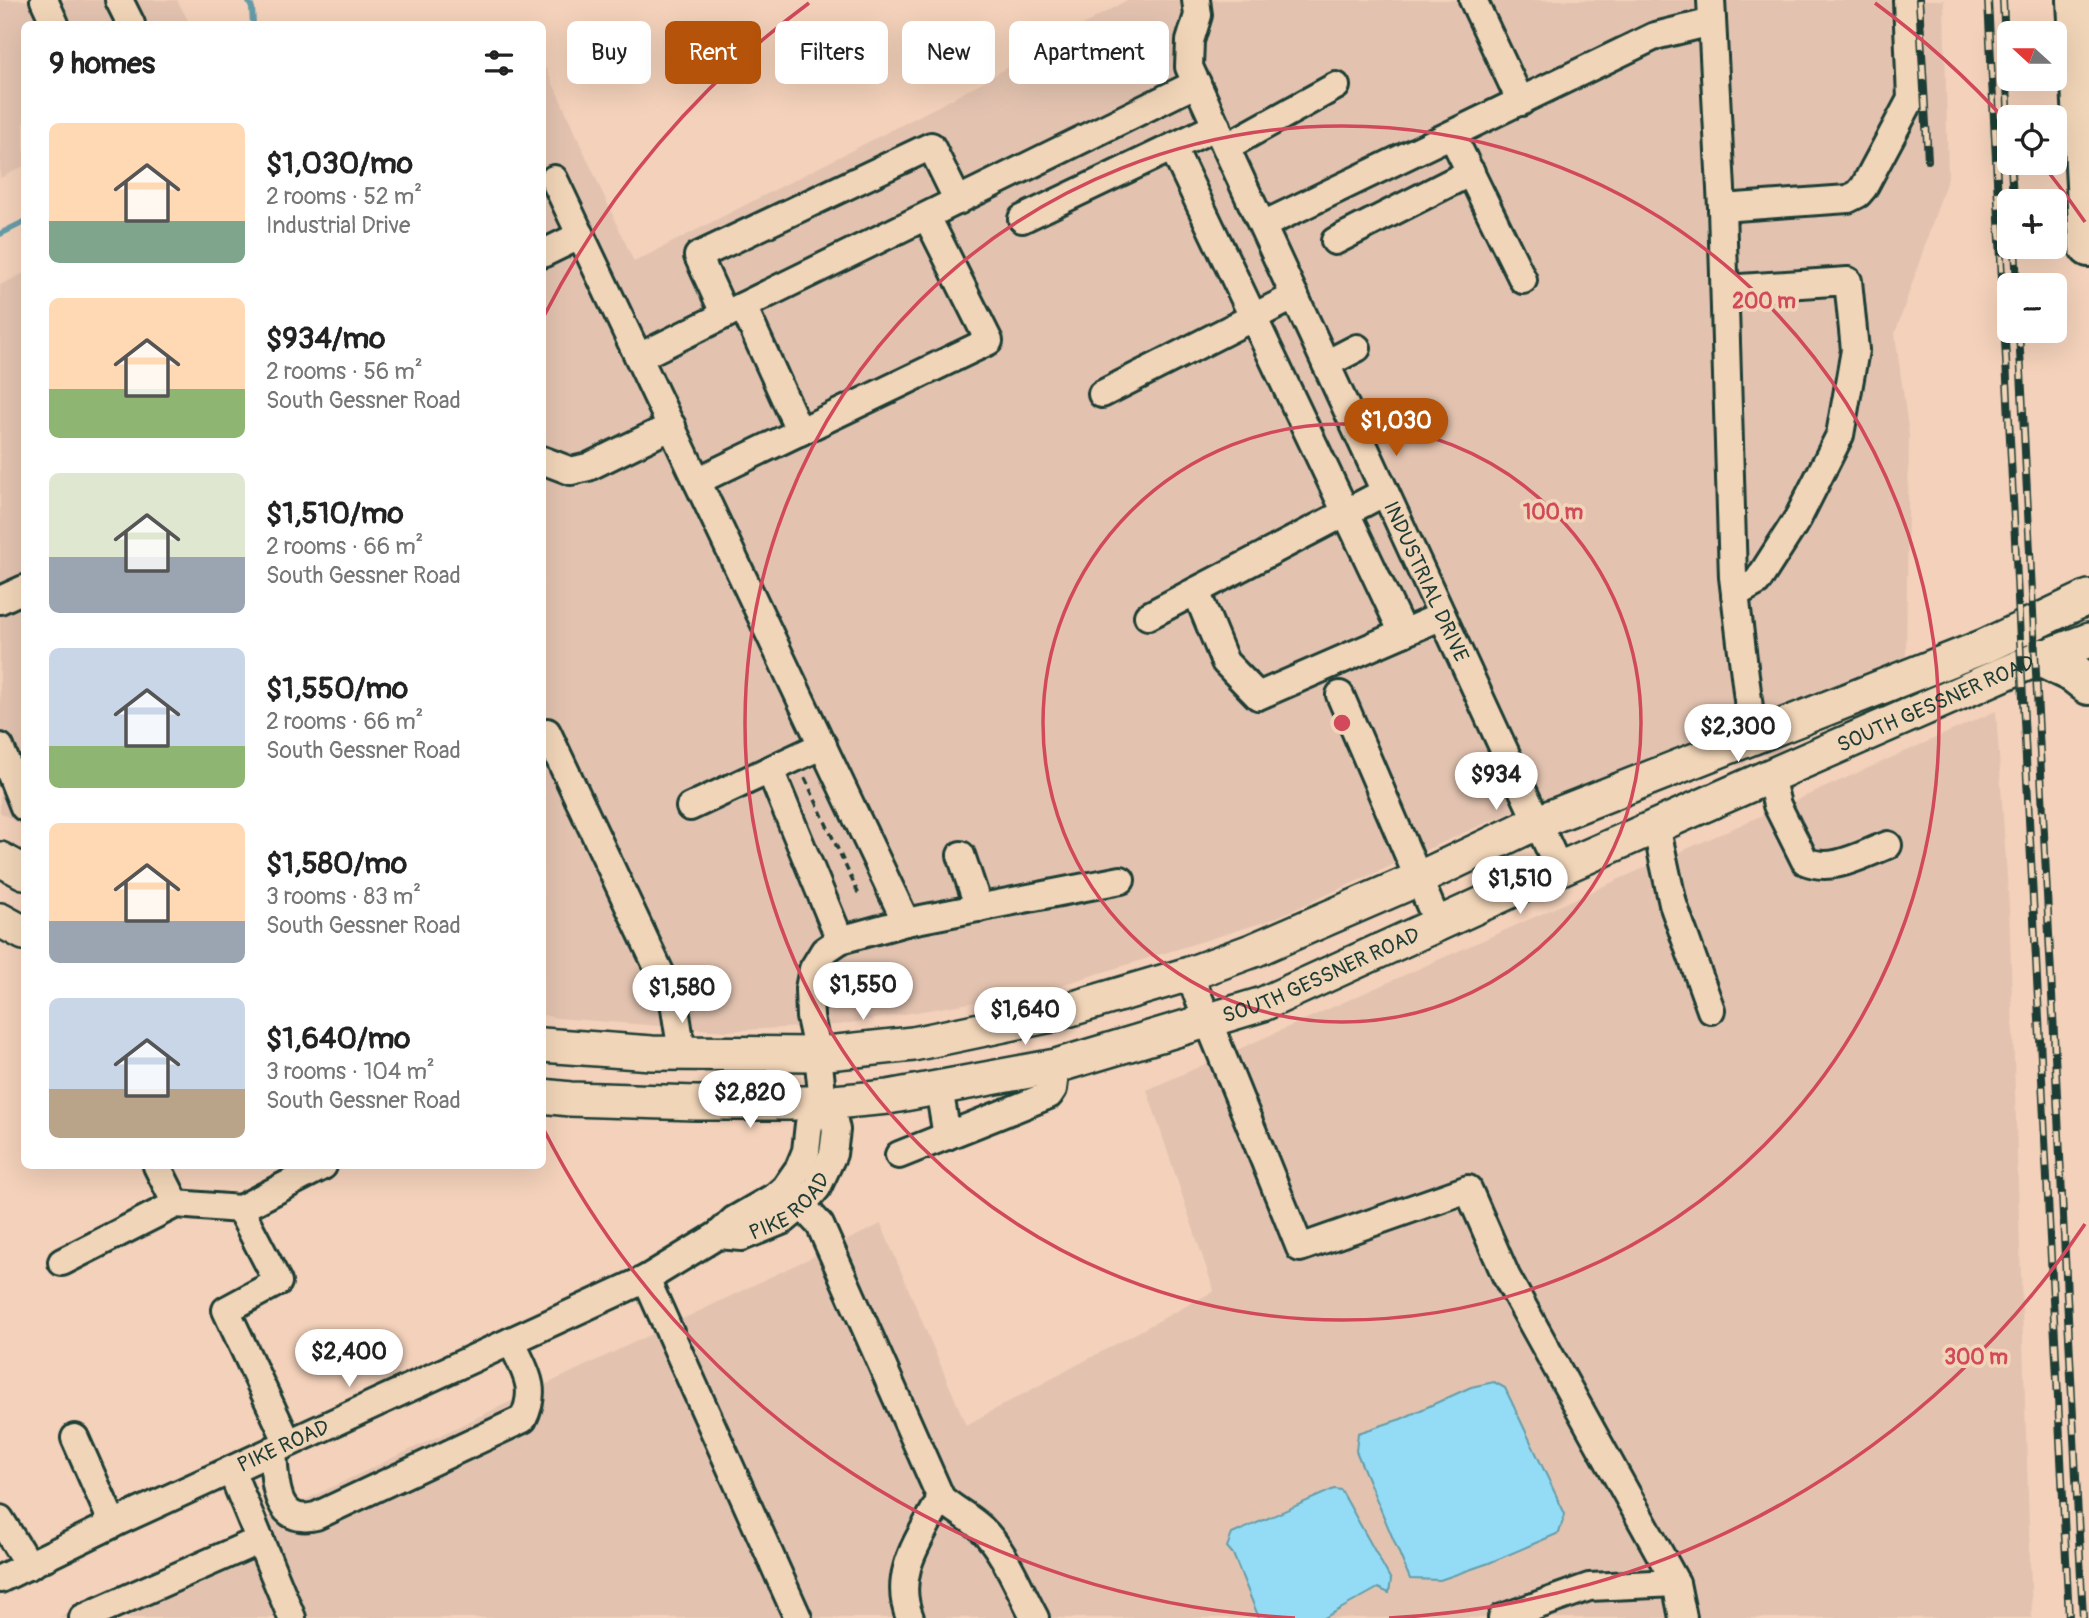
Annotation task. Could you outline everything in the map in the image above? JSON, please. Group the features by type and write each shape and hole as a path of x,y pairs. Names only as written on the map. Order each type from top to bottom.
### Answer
{"highway":[{"path":"2077,0 2089,247"},
{"path":"2042,659 2075,674 2089,685"}],"main road":[{"name":"SOUTH GESSNER ROAD","path":"546,1045 682,1053 818,1054 913,1044 1047,1016 1189,974 1254,950 1419,878 1538,822 1985,646 2089,597"},
{"name":"SOUTH GESSNER ROAD","path":"546,1096 696,1103 824,1102 888,1097 1056,1066 1206,1022 1263,1004 1656,826 2089,640"},
{"path":"1757,736 1770,776"},
{"path":"1642,782 1656,826"},
{"path":"0,859 21,870"},
{"path":"0,920 21,931"},
{"path":"1047,1016 1056,1066"}],"street":[{"path":"44,0 54,21"},
{"path":"119,0 130,21"},
{"path":"639,357 927,217 1193,75 1191,41 1198,15 1196,0"},
{"path":"1474,0 1521,102"},
{"path":"1722,208 1848,199 1858,194 1912,99 1907,0"},
{"path":"1263,226 1712,11 1722,208 1735,594 1749,708 1757,736"},
{"name":"INDUSTRIAL DRIVE","path":"1193,75 1559,869"},
{"path":"1021,219 1173,148 1221,136 1336,86"},
{"path":"1452,135 1523,280"},
{"path":"800,432 734,311 698,256 931,146 958,201"},
{"path":"1173,148 1403,633"},
{"path":"1335,241 1471,172"},
{"path":"554,179 906,922"},
{"path":"697,481 989,341 927,217"},
{"path":"546,252 581,235"},
{"path":"1725,289 1848,281 1855,350 1840,435 1798,518 1757,582 1735,594"},
{"path":"1102,394 1295,296"},
{"path":"1326,364 1357,348"},
{"path":"546,462 571,471 588,467 672,426"},
{"path":"1148,616 1385,492"},
{"path":"0,600 21,590"},
{"path":"1196,591 1225,662 1258,696 1442,615"},
{"path":"1340,695 1438,924"},
{"path":"546,734 674,1002 682,1053"},
{"path":"690,807 823,745"},
{"path":"0,747 21,800"},
{"path":"769,770 840,940 906,922 1121,880"},
{"path":"1770,776 1777,805 1805,861 1817,867 1832,865 1888,845"},
{"path":"0,805 21,816"},
{"path":"1656,826 1673,904 1712,1010"},
{"path":"961,855 979,908"},
{"name":"PIKE ROAD","path":"0,1580 113,1524 646,1279 718,1236 742,1237 783,1220 794,1196 817,1188 833,1154 836,1130 824,1102 810,1017 809,989 813,969 824,951 840,940"},
{"path":"1189,974 1206,1022 1300,1248 1468,1189 1506,1276 1676,1583 1683,1618"},
{"path":"899,1155 1049,1095 1053,1089 1056,1066"},
{"path":"939,1088 947,1136"},
{"path":"158,1169 176,1204"},
{"path":"62,1262 176,1204 240,1209 317,1169"},
{"path":"794,1196 820,1225 941,1498 983,1530 999,1552 1035,1618"},
{"path":"240,1209 278,1282 226,1310 281,1447 277,1491 282,1505 291,1514 303,1519 316,1516 523,1419 532,1395 511,1341"},
{"path":"646,1279 798,1618"},
{"path":"75,1438 113,1524"},
{"path":"231,1470 292,1618"},
{"path":"910,1618 906,1609 906,1566 914,1543 941,1498"},
{"path":"0,1519 29,1566"},
{"path":"83,1618 260,1540"},
{"path":"1502,1618 1589,1587 1676,1583"}],"path":[{"path":"796,758 860,897"}],"shaded area":[{"path":"0,0 177,0 188,21 21,21 21,168 0,178"},
{"path":"1127,0 1944,0 1948,177 1895,334 1909,435 1906,658 1488,822 1271,920 1042,991 838,1025 725,1031 546,1016 546,68 634,262 979,84 995,84 995,75 1009,67 1009,84 1169,84 1169,21 1090,21"},
{"path":"21,274 21,825 0,812 0,285"},
{"path":"1996,711 2009,906 2032,1618 59,1618 881,1224 966,1425 1214,1291 1147,1090"}],"water":[{"path":"1494,1382 1505,1388 1565,1514 1559,1533 1489,1563 1440,1580 1410,1579 1356,1451 1358,1433 1401,1419 1471,1387"},
{"path":"1334,1489 1341,1490 1391,1580 1389,1593 1378,1588 1324,1618 1259,1618 1233,1554 1227,1547 1232,1534"}],"waterway":[{"path":"248,0 252,8 253,21"},
{"path":"0,234 21,224"}],"railway":[{"path":"1919,0 1928,160"},
{"path":"1988,0 2069,1618"},
{"path":"2003,0 2008,105"},
{"path":"2012,175 2012,189"},
{"path":"2016,259 2016,273"},
{"path":"2020,343 2083,1618"}]}
